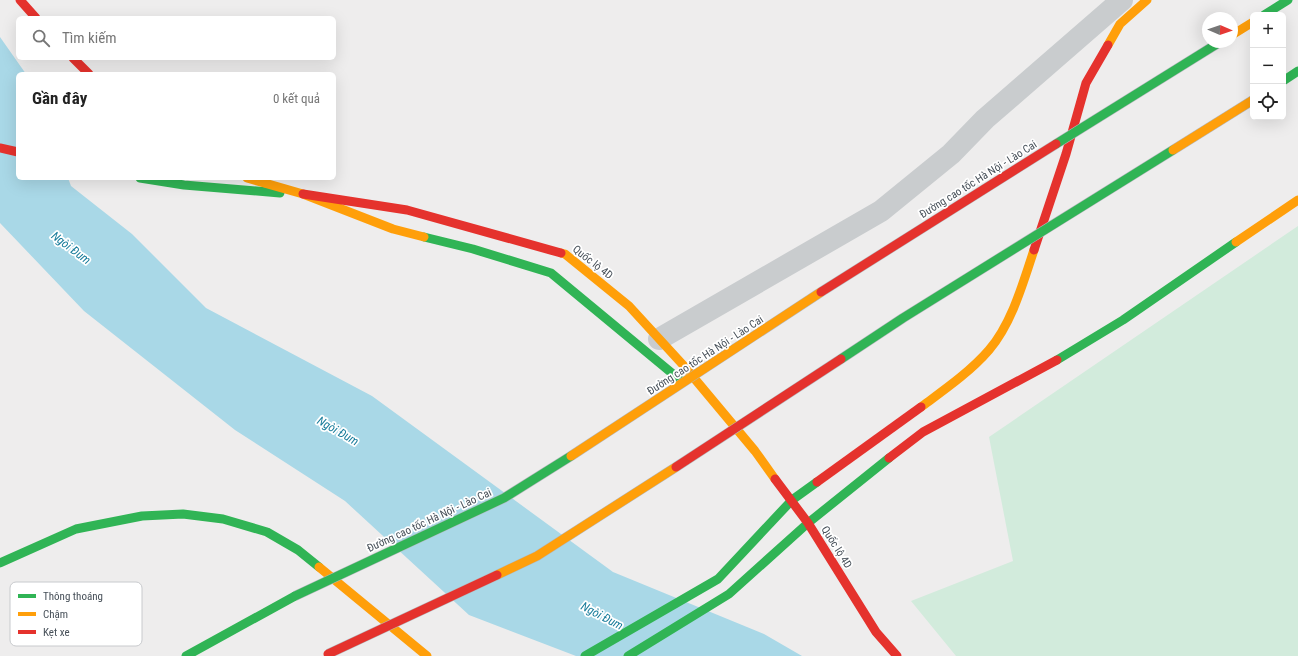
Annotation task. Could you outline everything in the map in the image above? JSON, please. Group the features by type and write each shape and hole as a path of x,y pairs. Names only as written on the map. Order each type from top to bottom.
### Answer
{"main road":[{"path":"20,0 34,16"},
{"path":"585,656 718,579 792,500 934,397 974,366 990,350 1013,310 1025,278 1066,154 1086,82 1120,24 1148,0"},
{"path":"1269,12 1288,0"},
{"path":"1238,31 1250,24"},
{"name":"Đường cao tốc Hà Nội - Lào Cai","path":"186,656 295,596 504,498 614,429 867,262 1210,48"},
{"path":"75,60 87,72"},
{"path":"1286,79 1298,72"},
{"path":"326,655 538,556 904,318 1250,102"},
{"path":"0,148 16,152"},
{"path":"162,180 184,185 303,194"},
{"name":"Quốc lộ 4D","path":"254,180 303,194 393,229 473,249 551,273 654,346 755,451 808,523 876,632 897,656"},
{"name":"Quốc lộ 4D","path":"303,194 407,210 487,231 564,254 629,306 654,346 674,374 755,451"},
{"path":"628,656 729,594 808,523 866,474 923,432 1072,352 1123,320 1298,200"},
{"path":"0,563 76,529 142,516 184,514 223,519 267,532 298,550 427,656"}],"street":[{"path":"654,346 881,211 951,154 985,119 1122,0"}],"green space":[{"path":"1298,226 1298,656 956,656 911,601 1013,561 989,437"}],"water":[{"name":"Ngòi Đum","path":"0,37 25,72 16,72 16,180 69,180 71,186 132,234 206,308 372,396 613,572 764,634 802,656 576,656 469,615 345,501 235,430 84,311 0,223"}],"traffic: fast":[{"path":"1269,12 1288,0"},
{"path":"1056,144 1210,48"},
{"path":"1286,79 1298,71"},
{"path":"841,359 903,318 1173,150"},
{"path":"153,180 184,185 280,193"},
{"path":"424,237 473,249 551,273 679,379"},
{"path":"1057,360 1123,320 1236,242"},
{"path":"295,596 504,498 571,456"},
{"path":"628,656 729,594 808,523 889,458"},
{"path":"585,656 718,579 792,500 817,482"},
{"path":"0,563 76,529 142,516 183,514 223,519 267,532 298,550 319,567"},
{"path":"186,656 295,596"}],"traffic: slow":[{"path":"1108,45 1120,24 1147,0"},
{"path":"1238,31 1250,24"},
{"path":"1173,150 1250,102"},
{"path":"254,180 303,194 393,229 424,237"},
{"path":"1236,242 1298,200"},
{"path":"921,407 974,366 997,339 1004,328 1016,302 1034,250"},
{"path":"561,253 565,254 629,306 684,366 755,451 775,479"},
{"path":"571,456 821,292"},
{"path":"497,575 537,556 676,467"},
{"path":"319,567 427,656"}],"traffic: jam":[{"path":"20,0 34,16"},
{"path":"1034,250 1066,154 1086,83 1108,45"},
{"path":"75,60 87,72"},
{"path":"821,292 1056,144"},
{"path":"0,148 16,152"},
{"path":"303,194 407,210 561,253"},
{"path":"676,467 841,359"},
{"path":"889,458 923,432 1057,360"},
{"path":"817,482 921,407"},
{"path":"775,479 808,523 876,632 897,656"},
{"path":"328,654 497,575"}]}
